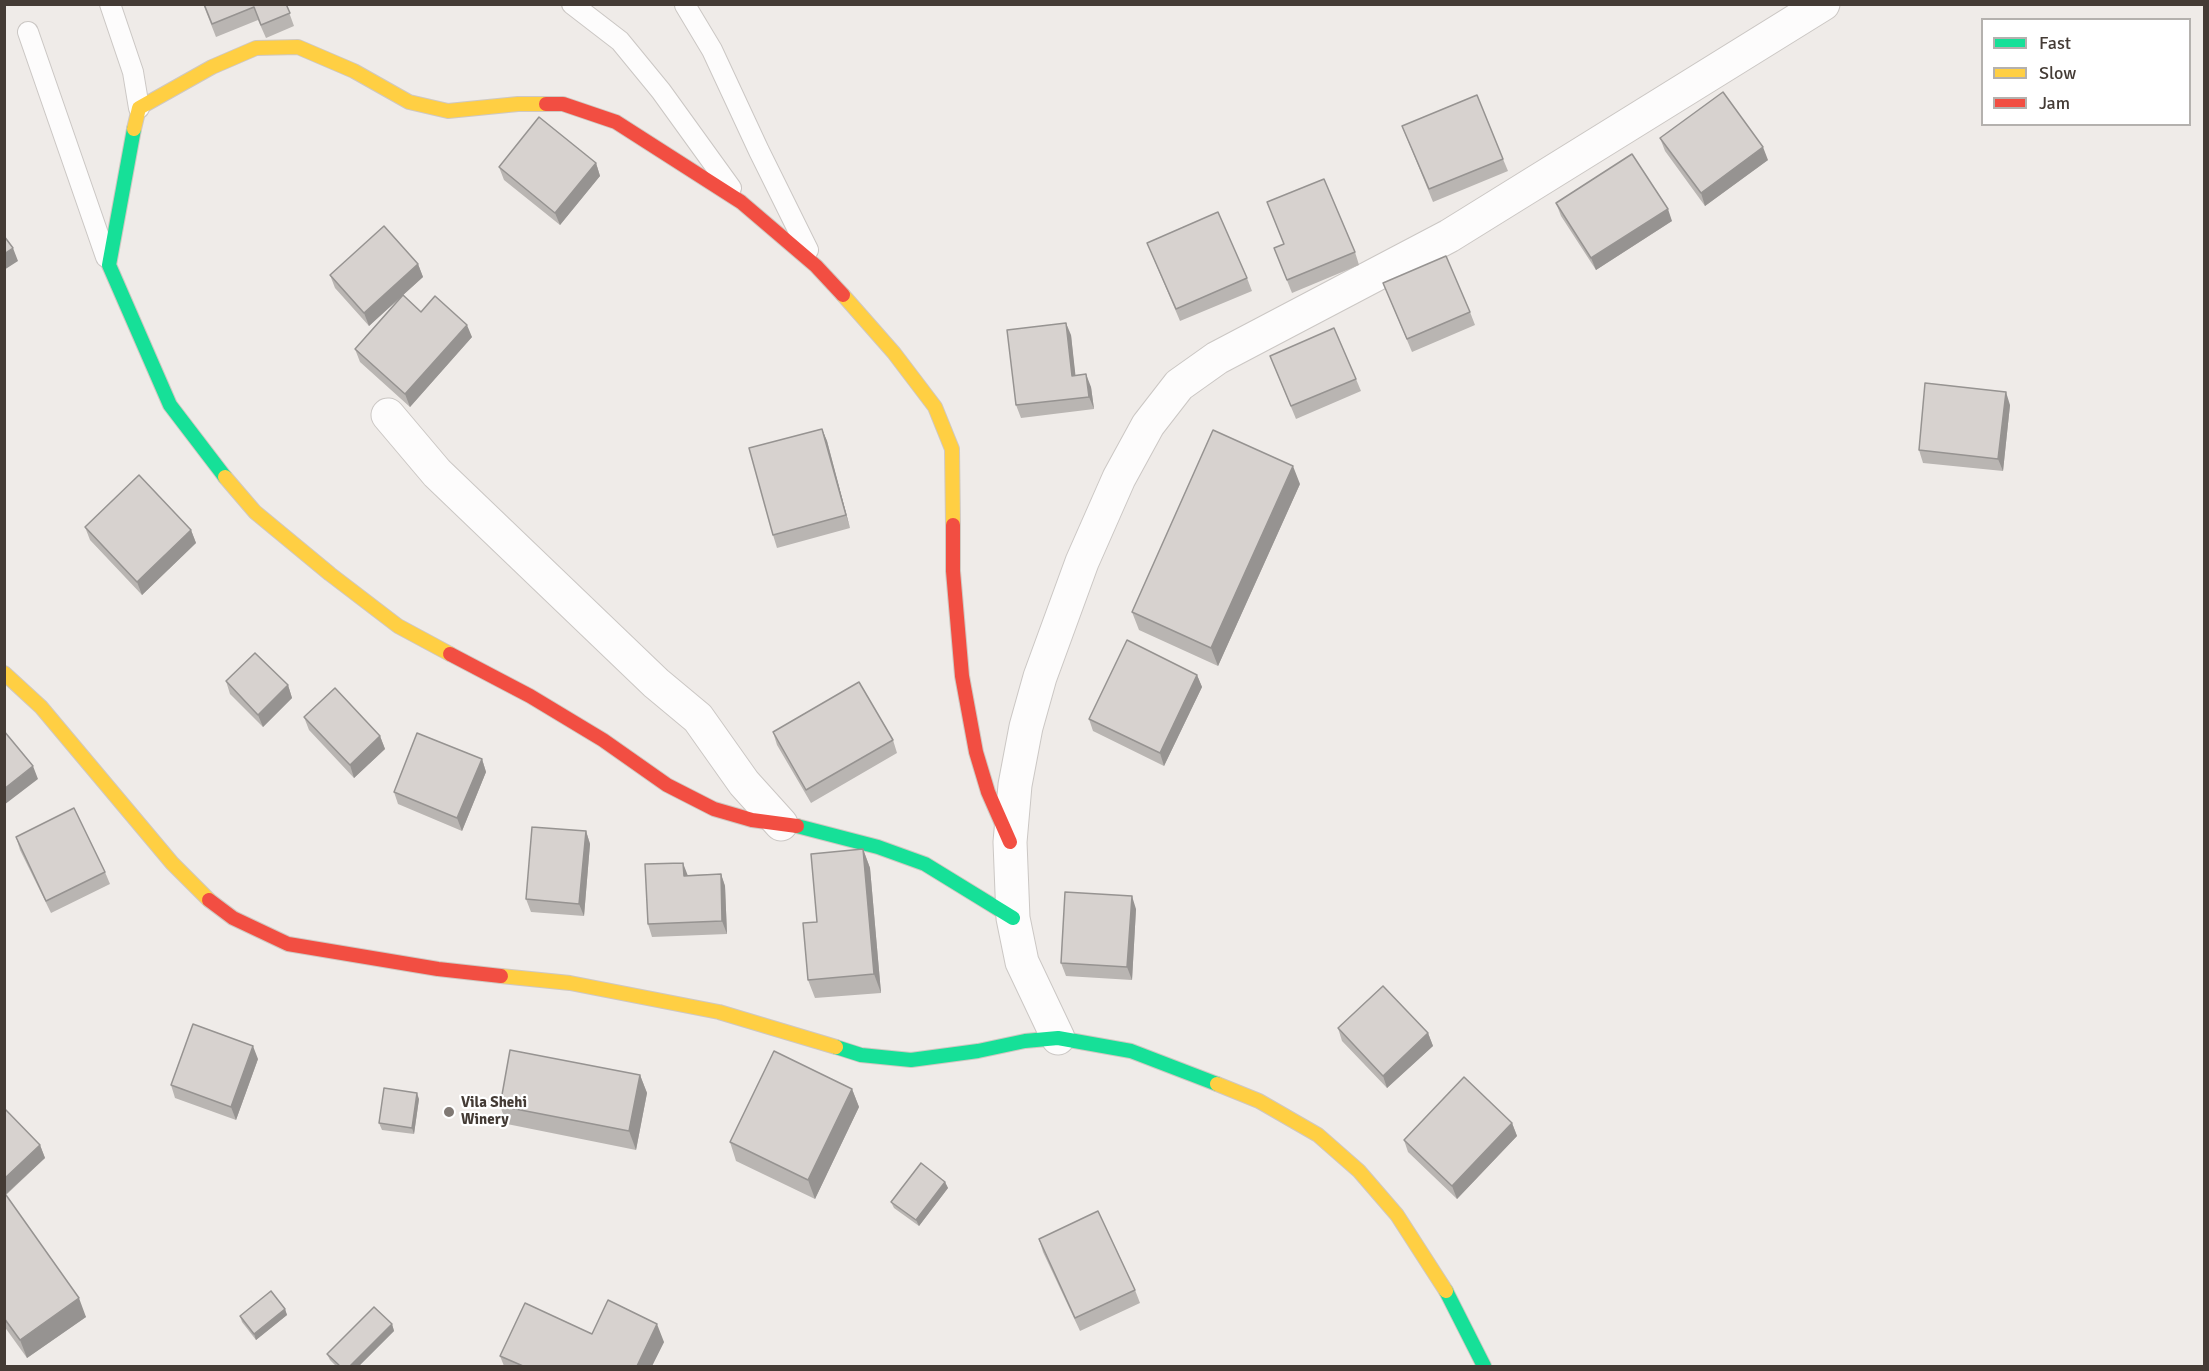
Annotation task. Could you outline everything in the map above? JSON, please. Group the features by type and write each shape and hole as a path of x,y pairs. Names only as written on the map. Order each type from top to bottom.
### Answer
{"street":[{"path":"1058,1038 1022,962 1013,918 1010,842 1015,784 1026,727 1040,678 1082,562 1119,478 1148,425 1179,385 1216,358 1449,236 1823,4"},
{"path":"1010,842 988,792 976,752 962,676 953,571 952,449 935,407 886,344 816,266 741,202 616,122 563,104 518,104 448,111 409,102 354,71 298,47 256,48 212,67 140,108 127,160 109,265 170,405 208,457 247,503 398,626 530,696 603,740 667,785 714,809 752,820 808,828 878,847 925,864 1013,918"},
{"path":"388,415 437,473 657,683 698,718 744,783 781,824"},
{"path":"4,673 41,708 172,863 205,897 233,918 288,944 438,969 570,983 719,1012 861,1055 911,1060 978,1051 1025,1041 1058,1038 1094,1043 1131,1051 1260,1101 1318,1135 1359,1171 1397,1215 1445,1289 1484,1366"}],"lane":[{"path":"110,4 133,72 140,108"},
{"path":"572,4 620,41 661,91 741,202"},
{"path":"685,5 712,50 816,266"},
{"path":"28,32 109,265"}],"building":[{"path":"204,4 286,4 290,13 261,25 254,7 212,24"},
{"path":"1723,92 1763,147 1701,193 1660,138"},
{"path":"1477,95 1503,159 1429,189 1402,126"},
{"path":"539,117 596,163 555,213 499,167"},
{"path":"1632,154 1668,209 1591,258 1556,203"},
{"path":"1324,179 1355,252 1287,280 1274,248 1284,244 1267,202"},
{"path":"1218,212 1247,278 1176,309 1147,243"},
{"path":"384,226 418,264 364,313 330,275"},
{"path":"4,236 13,248 4,254"},
{"path":"1446,256 1470,312 1407,339 1383,283"},
{"path":"403,295 421,312 435,296 467,325 405,394 355,349"},
{"path":"1066,323 1072,376 1086,374 1089,397 1016,405 1007,330"},
{"path":"1334,328 1356,379 1291,406 1270,356"},
{"path":"1925,383 2006,392 1998,459 1919,450"},
{"path":"822,429 846,515 773,535 749,448"},
{"path":"1213,430 1293,466 1211,648 1132,612"},
{"path":"139,475 191,530 137,582 85,527"},
{"path":"1127,640 1197,675 1160,753 1089,719"},
{"path":"255,653 288,685 258,715 226,681"},
{"path":"859,682 893,740 806,790 773,732"},
{"path":"335,688 380,736 350,765 304,717"},
{"path":"4,731 33,766 4,789"},
{"path":"417,733 482,759 457,818 394,792"},
{"path":"74,808 105,872 46,901 16,837"},
{"path":"532,827 586,831 579,904 526,899"},
{"path":"863,849 874,974 808,980 803,923 817,922 811,854"},
{"path":"683,863 684,876 721,874 722,921 648,924 645,864"},
{"path":"1065,892 1132,896 1127,967 1061,963"},
{"path":"1383,986 1428,1033 1383,1076 1338,1028"},
{"path":"193,1024 253,1046 231,1107 171,1085"},
{"path":"510,1050 640,1075 629,1131 500,1106"},
{"path":"774,1051 852,1089 808,1180 730,1142"},
{"path":"1464,1077 1512,1123 1452,1186 1404,1140"},
{"path":"384,1088 417,1093 412,1128 379,1123"},
{"path":"4,1108 40,1145 4,1179"},
{"path":"921,1163 945,1182 916,1220 891,1202"},
{"path":"6,1195 79,1298 20,1340 4,1318 4,1196"},
{"path":"1098,1211 1135,1290 1075,1318 1039,1239"},
{"path":"271,1291 285,1309 254,1334 240,1316"},
{"path":"608,1300 657,1324 637,1366 523,1366 500,1356 525,1303 592,1334"},
{"path":"374,1307 392,1324 350,1366 340,1366 327,1354"}],"traffic: fast":[{"path":"134,129 109,265 170,405 225,477"},
{"path":"797,826 878,847 925,864 1013,918"},
{"path":"836,1047 861,1055 911,1060 978,1051 1025,1041 1058,1038 1131,1051 1217,1084"},
{"path":"1446,1291 1484,1366"}],"traffic: slow":[{"path":"134,129 139,108 212,67 256,48 298,47 354,71 409,102 448,111 518,104 546,104"},
{"path":"843,295 894,353 935,407 952,449 953,525"},
{"path":"225,477 255,512 330,574 398,626 450,654"},
{"path":"4,673 41,707 172,863 209,900"},
{"path":"501,976 570,983 719,1012 836,1047"},
{"path":"1217,1084 1259,1101 1318,1135 1359,1171 1397,1215 1446,1291"}],"traffic: jam":[{"path":"546,104 563,104 616,122 741,202 816,266 843,295"},
{"path":"953,525 953,571 962,676 976,752 988,792 1010,842"},
{"path":"450,654 530,696 603,740 667,785 714,809 752,820 797,826"},
{"path":"209,900 233,918 288,944 438,969 501,976"}],"place":[{"name":"Vila Shehi Winery","path":"449,1112"}]}
